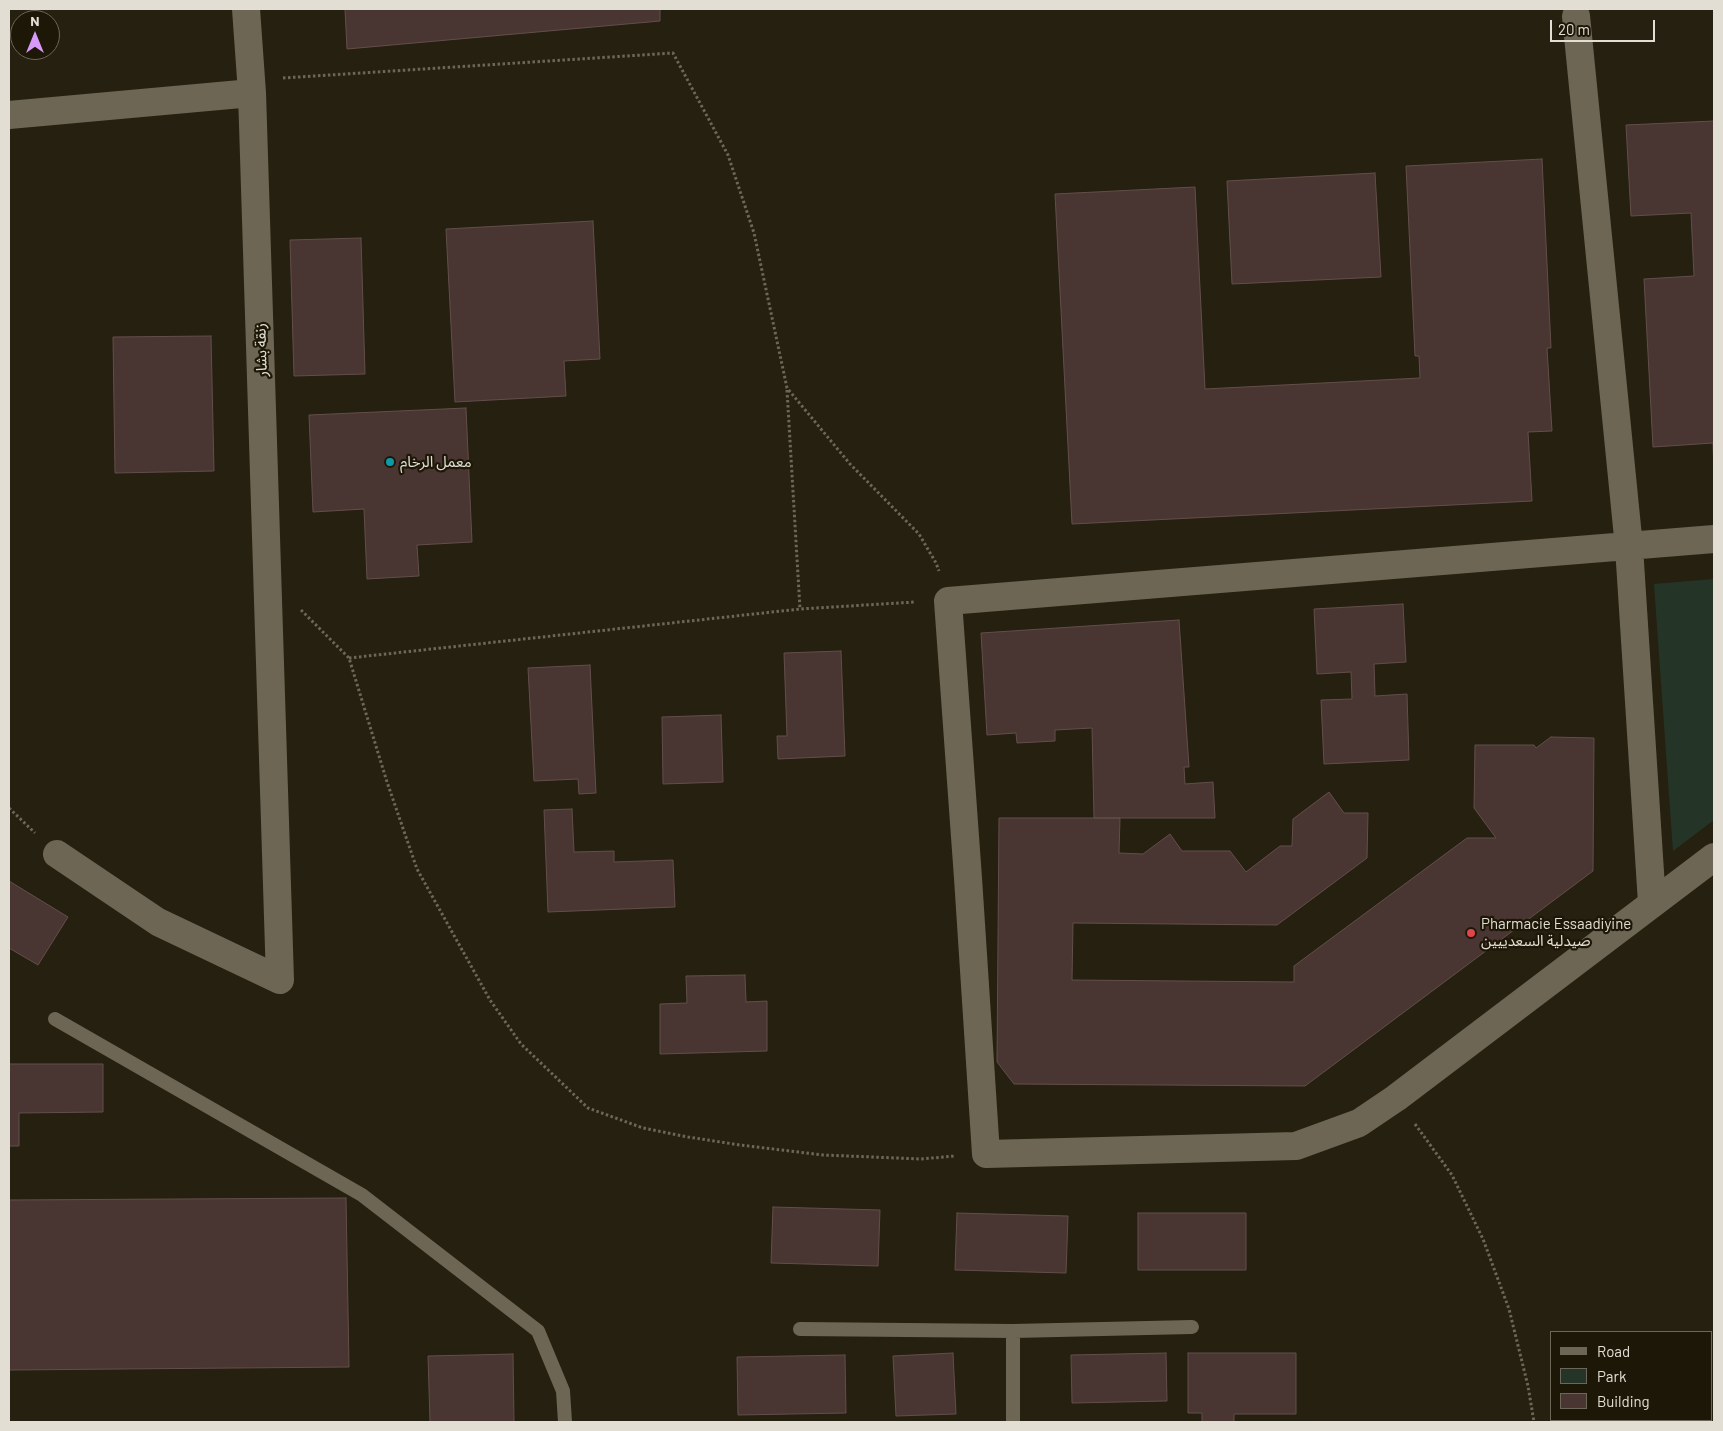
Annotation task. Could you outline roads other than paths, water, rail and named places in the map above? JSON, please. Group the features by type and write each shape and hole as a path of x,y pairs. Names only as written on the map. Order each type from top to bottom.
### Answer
{"street":[{"name":"زنقة بشار","path":"57,854 158,922 280,980 252,86 246,9"},
{"path":"1576,16 1629,546 1652,903"},
{"path":"9,115 252,86"},
{"path":"1714,539 948,601 986,1154 1296,1146 1359,1123 1396,1098 1714,857"}],"lane":[{"path":"55,1019 362,1195 538,1331 563,1391 565,1422"},
{"path":"800,1329 1013,1331 1192,1328"},
{"path":"1013,1331 1013,1422"}],"place":[{"name":"معمل الرخام","path":"390,462"},
{"name":"Pharmacie Essaadiyine صيدلية السعدييين","path":"1471,933"}]}
